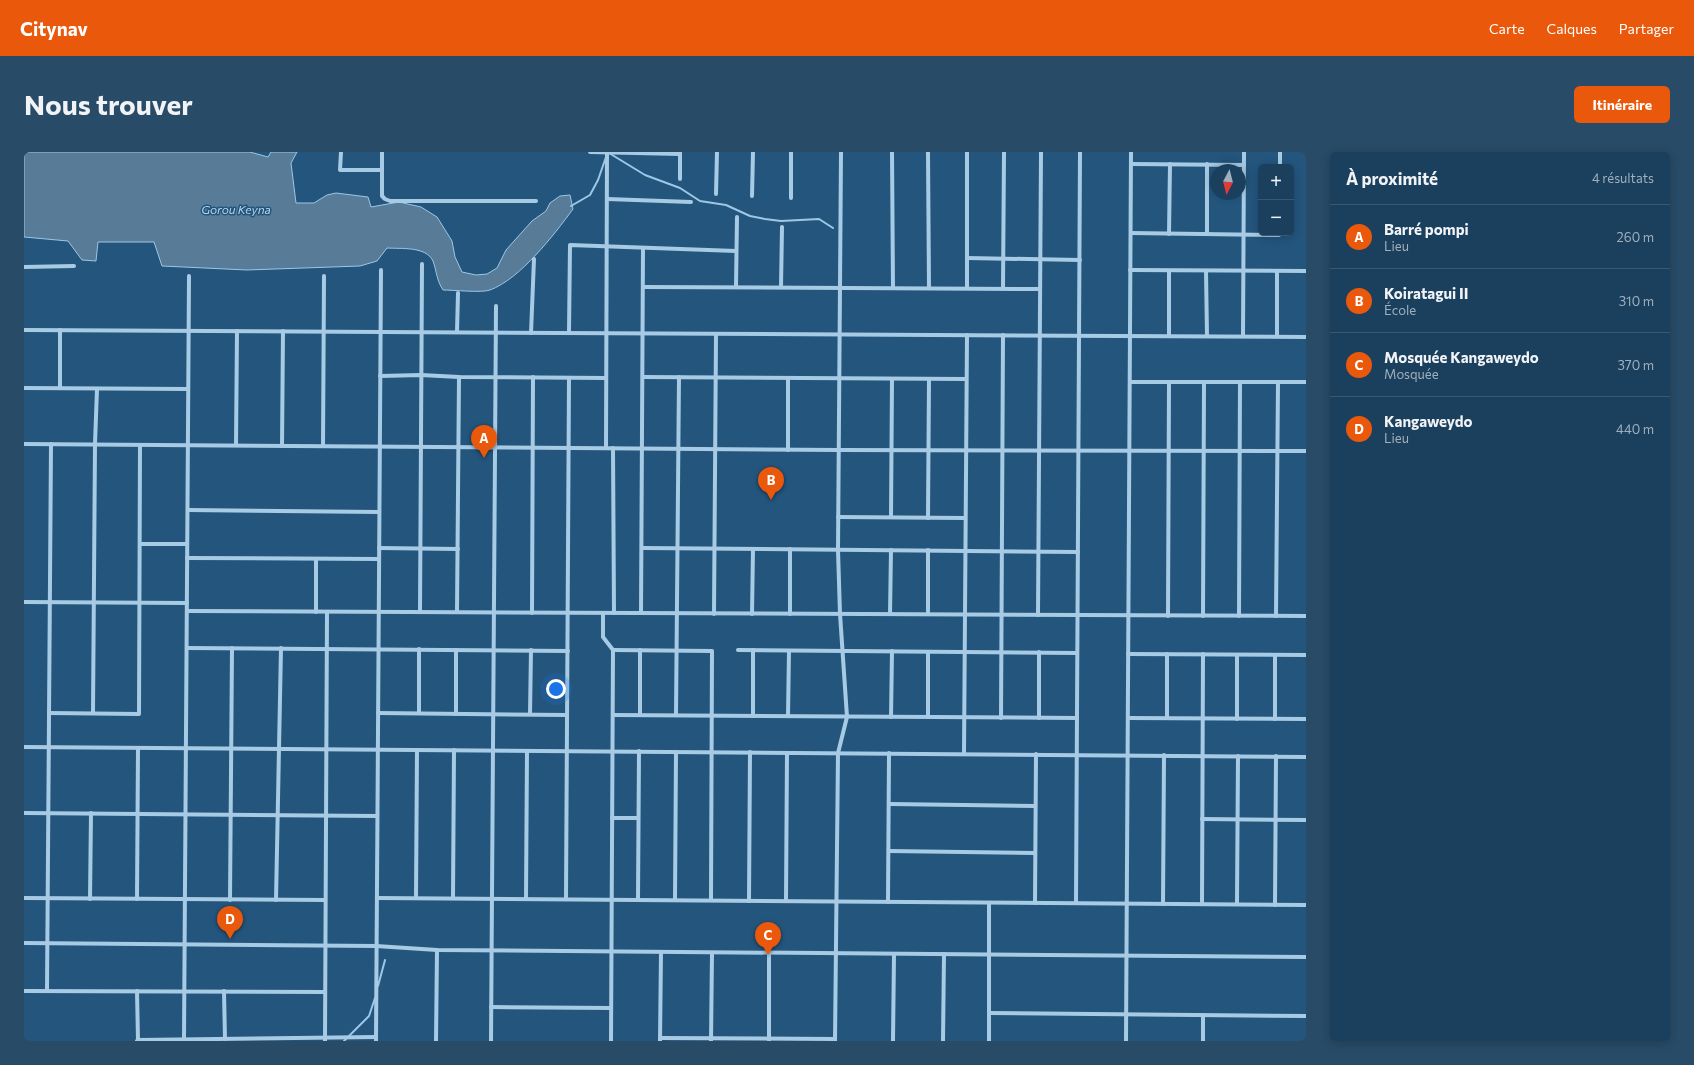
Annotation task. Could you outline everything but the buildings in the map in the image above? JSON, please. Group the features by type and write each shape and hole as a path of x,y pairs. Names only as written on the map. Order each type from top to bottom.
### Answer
{"street":[{"path":"341,152 340,170 382,170"},
{"path":"382,152 382,196 390,201 536,201"},
{"path":"590,152 680,153 680,179"},
{"path":"606,448 607,152"},
{"path":"716,194 717,152"},
{"path":"752,196 753,152"},
{"path":"791,198 792,152"},
{"path":"661,952 660,1040 835,1040 838,753 847,717 844,651 840,614 838,550 841,152"},
{"path":"892,152 893,288"},
{"path":"928,152 929,288"},
{"path":"967,152 967,288"},
{"path":"1003,288 1004,152"},
{"path":"1038,615 1041,152"},
{"path":"1076,903 1080,152"},
{"path":"1126,1041 1131,152"},
{"path":"1244,152 1244,164"},
{"path":"1280,152 1280,164"},
{"path":"1131,164 1210,164"},
{"path":"1169,234 1170,164"},
{"path":"1206,234 1207,164"},
{"path":"607,199 691,202"},
{"path":"1243,336 1244,200"},
{"path":"736,287 737,217"},
{"path":"781,287 782,227"},
{"path":"1131,233 1258,234"},
{"path":"568,333 570,245 736,251"},
{"path":"641,613 643,248"},
{"path":"967,258 1080,260"},
{"path":"531,333 534,259"},
{"path":"420,612 422,264"},
{"path":"24,267 74,266"},
{"path":"137,991 138,1040 376,1039 380,270"},
{"path":"1130,270 1244,272 1306,271"},
{"path":"1169,271 1169,336"},
{"path":"1206,271 1207,336"},
{"path":"1277,271 1277,336"},
{"path":"184,1039 189,276"},
{"path":"323,446 324,276"},
{"path":"643,287 1040,289"},
{"path":"457,332 458,293"},
{"path":"491,1041 496,306"},
{"path":"24,330 1306,337"},
{"path":"60,330 60,388"},
{"path":"236,446 237,331"},
{"path":"282,446 283,331"},
{"path":"714,614 716,334"},
{"path":"964,754 967,335"},
{"path":"1001,718 1003,335"},
{"path":"380,376 422,375 459,377 606,378"},
{"path":"457,612 459,377"},
{"path":"532,613 533,377"},
{"path":"643,377 966,379"},
{"path":"676,715 678,377"},
{"path":"566,899 569,378"},
{"path":"788,378 788,450"},
{"path":"891,517 892,379"},
{"path":"928,518 929,379"},
{"path":"1130,382 1306,382"},
{"path":"1168,616 1169,382"},
{"path":"1203,616 1204,382"},
{"path":"1239,616 1240,382"},
{"path":"1276,616 1278,382"},
{"path":"24,388 188,389"},
{"path":"93,713 95,444 97,389"},
{"path":"24,444 788,450 1306,450"},
{"path":"47,991 51,444"},
{"path":"49,713 138,714 140,445"},
{"path":"613,448 614,613"},
{"path":"188,510 379,512"},
{"path":"838,517 966,518"},
{"path":"140,544 187,544"},
{"path":"379,548 458,549"},
{"path":"642,548 1078,552"},
{"path":"752,614 753,549"},
{"path":"790,549 790,614"},
{"path":"890,614 891,550"},
{"path":"928,550 928,614"},
{"path":"187,558 379,559"},
{"path":"316,559 316,612"},
{"path":"24,602 187,603"},
{"path":"187,611 1306,616"},
{"path":"324,1039 327,612"},
{"path":"603,613 603,637 613,650 611,1041"},
{"path":"187,648 568,651"},
{"path":"230,900 232,648"},
{"path":"276,900 281,648"},
{"path":"419,714 420,650"},
{"path":"456,650 456,714"},
{"path":"530,714 531,650"},
{"path":"613,650 712,651 711,900"},
{"path":"640,650 640,715"},
{"path":"738,650 1077,653"},
{"path":"752,716 753,650"},
{"path":"788,716 789,650"},
{"path":"891,717 892,651"},
{"path":"928,652 928,717"},
{"path":"1038,718 1039,652"},
{"path":"1128,654 1306,655"},
{"path":"1167,654 1167,718"},
{"path":"1202,904 1204,654"},
{"path":"1237,719 1238,655"},
{"path":"1275,655 1275,719"},
{"path":"378,713 567,715"},
{"path":"613,715 1077,718"},
{"path":"1128,718 1306,720"},
{"path":"24,747 1306,756"},
{"path":"137,899 138,748"},
{"path":"416,750 416,898"},
{"path":"454,750 454,898"},
{"path":"526,899 527,751"},
{"path":"638,900 639,752"},
{"path":"675,900 676,752"},
{"path":"749,901 750,752"},
{"path":"786,901 787,752"},
{"path":"888,902 890,753"},
{"path":"1035,903 1036,754"},
{"path":"1164,755 1164,904"},
{"path":"1237,904 1238,756"},
{"path":"1275,905 1276,756"},
{"path":"890,804 1035,806"},
{"path":"24,813 377,816"},
{"path":"90,899 91,814"},
{"path":"612,818 638,818"},
{"path":"1202,819 1306,820"},
{"path":"889,851 1035,853"},
{"path":"24,898 325,900"},
{"path":"377,898 1306,905"},
{"path":"988,1041 989,903"},
{"path":"24,943 325,945 492,951 1306,957"},
{"path":"436,1041 437,950"},
{"path":"711,1040 712,952"},
{"path":"769,953 769,1040"},
{"path":"893,1041 894,954"},
{"path":"943,1041 944,954"},
{"path":"24,991 325,992"},
{"path":"224,991 225,1039"},
{"path":"491,1008 611,1008"},
{"path":"989,1013 1306,1016"},
{"path":"1203,1015 1203,1041"}],"water":[{"name":"Gorou Keyna","path":"24,152 250,152 268,157 271,152 297,152 291,163 296,203 314,203 327,195 336,193 368,197 371,207 399,202 421,207 437,217 452,241 455,257 462,272 476,275 487,274 497,268 506,250 532,221 546,211 550,203 560,196 570,195 573,209 536,255 513,276 486,291 443,290 430,256 413,249 387,248 377,261 360,266 247,270 162,266 154,242 98,242 96,261 82,260 68,241 24,237"}],"waterway":[{"path":"609,153 645,175 680,188 700,201 726,205 750,216 765,219 781,221 819,219 833,228"},
{"path":"571,206 590,195 598,180 606,157"},
{"path":"378,986 385,960"},
{"path":"344,1041 369,1016 375,998"}],"place":[{"name":"Barré pompi","path":"484,458"},
{"name":"Koiratagui II","path":"771,500"},
{"name":"Kangaweydo","path":"230,939"},
{"name":"Mosquée Kangaweydo","path":"768,955"}]}
